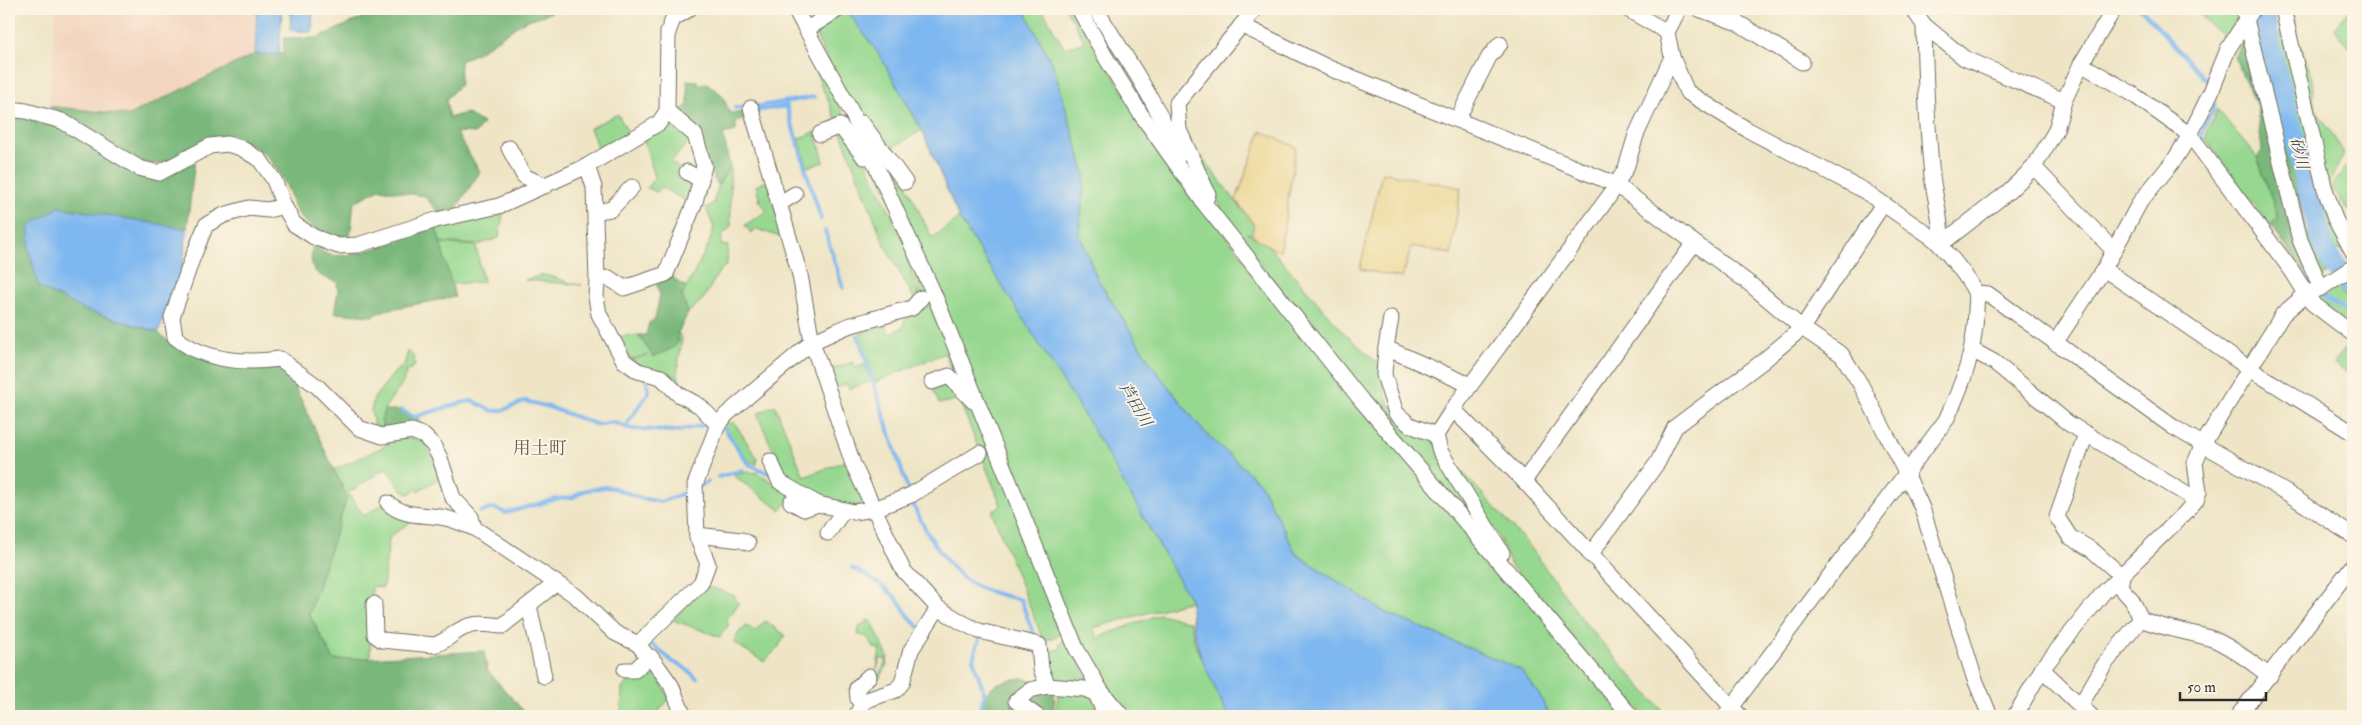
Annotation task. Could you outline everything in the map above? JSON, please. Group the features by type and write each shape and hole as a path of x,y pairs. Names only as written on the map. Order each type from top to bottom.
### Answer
{"street":[{"path":"9,109 62,120 139,168 159,173 210,146 227,144 241,148 260,160 270,173 294,224 314,237 338,246 358,245 436,220 499,206 587,166 659,123 667,111 668,32 673,19 688,9"},
{"path":"795,9 811,26 946,323 1070,634 1099,693 1102,716"},
{"path":"811,26 839,9"},
{"path":"1079,9 1106,58 1140,113 1204,203 1362,401 1628,712 1636,709 1643,716"},
{"path":"1096,9 1150,99 1174,144 1181,172"},
{"path":"1204,203 1208,194 1179,130 1177,103 1255,9"},
{"path":"1627,9 1666,32"},
{"path":"1453,409 1524,481 1732,713 1946,420 1964,383 1972,350 1976,333 1976,293 1941,244 1863,190 1748,130 1688,92 1672,57 1666,32 1679,9"},
{"path":"1699,9 1738,22 1802,62"},
{"path":"1913,9 1924,25 1964,58 2064,101"},
{"path":"1941,244 2008,192 2034,167 2056,130 2064,101 2081,64 2114,9"},
{"path":"2283,9 2324,186 2335,219 2353,252"},
{"path":"2055,343 2104,269 2140,202 2175,159 2190,135 2211,92 2228,49 2248,12"},
{"path":"2248,12 2300,240 2321,288"},
{"path":"1242,25 1329,68 1615,184 1750,284 1802,328 1842,355 1861,385 1922,508 1974,677 1990,716"},
{"path":"1924,25 1925,103 1935,200 1942,228 1941,244"},
{"path":"1457,120 1489,57 1500,44"},
{"path":"1501,562 1503,554 1440,451 1436,436 1470,385 1610,195 1626,168 1636,135 1672,57"},
{"path":"2081,64 2131,93 2190,135 2292,271 2312,303 2353,334"},
{"path":"1150,99 1165,103 1177,103"},
{"path":"752,108 802,284 812,342 853,464 903,570 938,608 979,631 1039,645 1041,669 1048,686"},
{"path":"597,280 609,278 624,288 656,274 666,274 679,229 695,202 704,166 695,135 667,111"},
{"path":"851,111 885,152 905,182"},
{"path":"820,134 840,126 876,171"},
{"path":"509,148 524,176 546,186"},
{"path":"587,166 594,187 596,296 599,314 624,360 638,371 661,377 678,394 700,406 718,425"},
{"path":"2034,167 2114,251"},
{"path":"687,172 701,180"},
{"path":"594,212 611,209 632,187"},
{"path":"779,204 795,194"},
{"path":"1590,555 1658,462 1676,427 1762,362 1802,328 1883,204"},
{"path":"284,206 268,210 249,208 224,215 206,225 172,317 175,337 188,348 210,357 257,362 280,359 318,387 359,428 382,436 412,431 424,436 440,458 453,498 471,517 474,528"},
{"path":"1524,481 1694,243"},
{"path":"914,252 913,267 921,298 942,323 946,323"},
{"path":"2015,716 2042,669 2103,593 2196,500 2199,492 2194,463 2203,444 2284,314 2306,294 2321,288 2353,267"},
{"path":"2104,269 2250,369 2353,432"},
{"path":"1976,293 1988,294 2173,427 2287,493 2353,536"},
{"path":"638,644 701,583 708,564 697,535 695,485 718,425 726,414 812,342 848,326 912,308 921,298"},
{"path":"1392,318 1386,348 1384,375 1396,413 1410,425 1436,436"},
{"path":"1386,348 1470,385"},
{"path":"1972,350 1994,362 2068,423 2196,500"},
{"path":"932,382 949,376 979,407"},
{"path":"2086,434 2057,517 2070,537 2092,550 2122,576"},
{"path":"770,462 780,482 818,504 854,512 874,509 911,495 980,453"},
{"path":"791,502 804,509 818,504"},
{"path":"388,503 398,511 417,516 442,517 474,528 555,584 576,596 615,633 630,642 638,644 648,657 651,657 671,686 685,716"},
{"path":"828,533 844,510"},
{"path":"697,535 741,540 748,543"},
{"path":"2238,716 2353,565"},
{"path":"2122,576 2120,587 2132,600 2141,619 2158,626 2216,640 2270,676"},
{"path":"374,604 374,635 382,640 434,645 442,643 465,627 481,624 502,626 555,584"},
{"path":"529,604 544,676"},
{"path":"870,676 857,688 858,699 864,701 896,690 902,683 912,650 938,608"},
{"path":"2080,706 2104,665 2141,619"},
{"path":"625,670 635,670 648,657"},
{"path":"2042,669 2091,716"},
{"path":"1037,716 1016,701 1030,690 1048,686 1085,689 1099,693 1122,716"},
{"path":"856,716 864,701"}],"shaded area":[{"path":"56,9 257,9 255,54 129,115 49,106"}],"green space":[{"path":"371,9 554,9 552,12 523,22 479,52 460,61 460,85 446,99 449,118 466,113 483,123 476,133 456,132 480,172 455,210 440,213 424,196 380,189 354,202 350,237 331,233 311,226 301,218 283,179 274,165 251,144 229,137 216,137 196,145 168,161 157,164 142,162 49,106 129,115 255,54 283,54 284,38 317,38 362,18"},
{"path":"846,9 880,56 922,130 885,152 905,182 932,238 959,218 1091,426 1191,601 1093,628 1097,638 1160,614 1190,622 1195,643 1228,716 1122,716 1065,632 1051,639 1043,640 992,512 1001,505 959,399 939,404 933,389 954,382 945,353 873,383 858,335 885,324 889,334 904,327 904,321 918,310 919,288 914,252 814,31"},
{"path":"1024,9 1042,9 1064,48 1085,42 1066,9 1072,9 1174,173 1623,716 1550,716 1540,696 1521,670 1386,613 1296,554 1260,483 1203,431 1153,367 1097,278 1079,233 1085,175 1054,68"},
{"path":"2194,9 2238,9 2237,21 2225,39"},
{"path":"2286,9 2293,9 2298,42 2312,76 2314,106 2344,153 2323,196 2345,247 2336,251 2308,173 2275,38 2283,30"},
{"path":"2353,9 2353,53 2334,29"},
{"path":"2255,22 2267,48 2305,228 2329,272 2314,284 2270,225 2278,217 2257,157 2262,151 2257,107 2234,56"},
{"path":"812,49 903,239 918,296 915,300 885,246 820,83"},
{"path":"687,80 698,81 699,84 707,83 722,95 730,113 750,112 751,117 736,121 736,131 723,134 730,166 718,186 707,164 673,110 683,109 688,104"},
{"path":"2217,109 2257,157 2279,219 2270,225 2205,138"},
{"path":"9,114 59,123 139,174 195,158 187,229 127,220 85,310 158,332 168,341 196,353 276,364 286,368 347,497 309,614 334,660 484,651 487,670 528,716 9,716"},
{"path":"618,114 629,135 599,152 590,128"},
{"path":"666,121 692,138 671,162 697,181 690,203 661,187 657,192 647,188 655,177 643,139"},
{"path":"816,132 824,162 807,167 799,138"},
{"path":"1201,156 1254,225 1252,234 1246,233 1267,244 1344,333 1379,364 1388,403 1431,437 1496,550 1380,414 1228,224 1200,158"},
{"path":"2353,157 2353,205 2349,211 2331,188"},
{"path":"730,166 731,226 722,236 721,245 728,246 727,265 720,270 704,298 688,313 682,296 708,246 714,228 706,208 713,204 718,186"},
{"path":"764,182 769,184 783,238 757,229 751,233 745,225 767,211 760,202 756,186"},
{"path":"503,214 499,238 477,245 440,242 436,227"},
{"path":"436,227 455,297 385,310 373,316 334,313 338,291 337,282 323,277 314,270 311,260 313,245 330,255 341,256 368,251"},
{"path":"440,243 476,246 483,282 451,284"},
{"path":"542,275 572,283 582,285 525,280"},
{"path":"672,276 680,284 687,286 682,296 688,313 678,333 677,344 671,349 653,357 639,335 646,335 649,323 655,319 660,295 657,286 659,281"},
{"path":"2337,287 2353,305 2353,329 2311,297"},
{"path":"678,333 682,338 677,374 682,385 683,394 631,360 648,355 631,359 615,337 639,335 653,356 661,353"},
{"path":"2353,340 2353,376 2334,363"},
{"path":"408,351 414,357 415,366 406,372 399,388 386,406 383,413 383,432 375,430 371,411 374,398 394,373 404,365"},
{"path":"853,362 855,368 866,364 871,381 849,389 847,384 839,387 835,384 830,385 829,370"},
{"path":"775,405 804,477 845,461 865,506 841,504 814,495 787,481 757,414"},
{"path":"385,410 399,410 414,418 417,417 429,435 384,432 381,419"},
{"path":"727,421 731,424 734,422 757,458 757,464 748,461 724,426"},
{"path":"389,438 423,439 441,477 418,491 417,489 408,494 400,488 386,468 348,493 364,516 388,501 412,517 409,523 389,538 383,588 372,586 370,658 334,660 309,614 347,497 334,470 387,445"},
{"path":"1452,460 1531,548 1584,622 1667,716 1646,716 1621,693 1511,566 1500,539"},
{"path":"748,472 758,473 795,496 780,510 733,475"},
{"path":"705,585 735,596 735,600 739,603 726,621 729,624 720,637 673,620"},
{"path":"868,620 873,624 888,657 886,668 877,682 864,691 862,688 880,672 886,659 880,659 877,669 880,649 873,648 873,645 866,636 858,635 859,627"},
{"path":"765,621 785,635 778,648 764,662 733,642 746,626 756,631"},
{"path":"1068,639 1090,683 1049,680 1043,649 1061,650 1059,644"},
{"path":"647,664 656,671 669,699 655,716 621,716 622,688"},
{"path":"1021,678 1043,684 1027,689 1029,716 976,716 987,692 991,688 1002,682"},
{"path":"1056,688 1093,697 1100,716 1055,716 1058,699"},
{"path":"1053,690 1055,700 1053,713 1047,713 1022,697"}],"sand":[{"path":"1261,131 1296,147 1280,252 1254,237 1252,234 1254,225 1236,200"},
{"path":"1382,172 1461,188 1451,254 1412,246 1402,278 1360,269"}],"water":[{"path":"257,9 282,9 279,55 255,54"},
{"path":"291,9 313,9 312,32 290,30"},
{"name":"芦田川","path":"846,9 1024,9 1054,68 1085,175 1079,233 1097,278 1153,367 1203,431 1260,483 1296,554 1386,613 1521,670 1540,696 1550,716 1228,716 1198,646 1194,632 1191,601 1091,426 959,218 922,130 880,56"},
{"path":"59,207 187,229 181,278 158,332 85,310 39,287 29,250 29,226"}],"waterway":[{"path":"2141,9 2206,80"},
{"name":"砂川","path":"2263,9 2272,55 2325,252 2353,289"},
{"path":"754,107 814,97"},
{"path":"2202,140 2200,138 2215,104"},
{"path":"786,105 821,219"},
{"path":"756,112 787,106"},
{"path":"735,108 747,107"},
{"path":"825,231 843,288"},
{"path":"2298,268 2314,288"},
{"path":"2318,293 2353,316"},
{"path":"858,335 909,493"},
{"path":"628,422 649,392 646,378"},
{"path":"401,410 414,417 465,402 473,401 493,411 503,410 525,401 549,407 598,425 612,422 632,429 678,431 708,424"},
{"path":"724,428 748,464 770,474"},
{"path":"718,477 743,470"},
{"path":"700,486 708,482"},
{"path":"480,512 494,508 506,513 556,499 574,497 583,491 605,487 614,488 640,498 661,502 692,490"},
{"path":"911,499 935,545 960,575 981,588 1021,600 1036,641"},
{"path":"852,568 874,580 890,592 919,627"},
{"path":"977,716 985,695 973,659 980,636"},
{"path":"646,643 652,644 673,662 681,665 697,678"}],"district":[{"name":"用土町","path":"540,448"}]}
